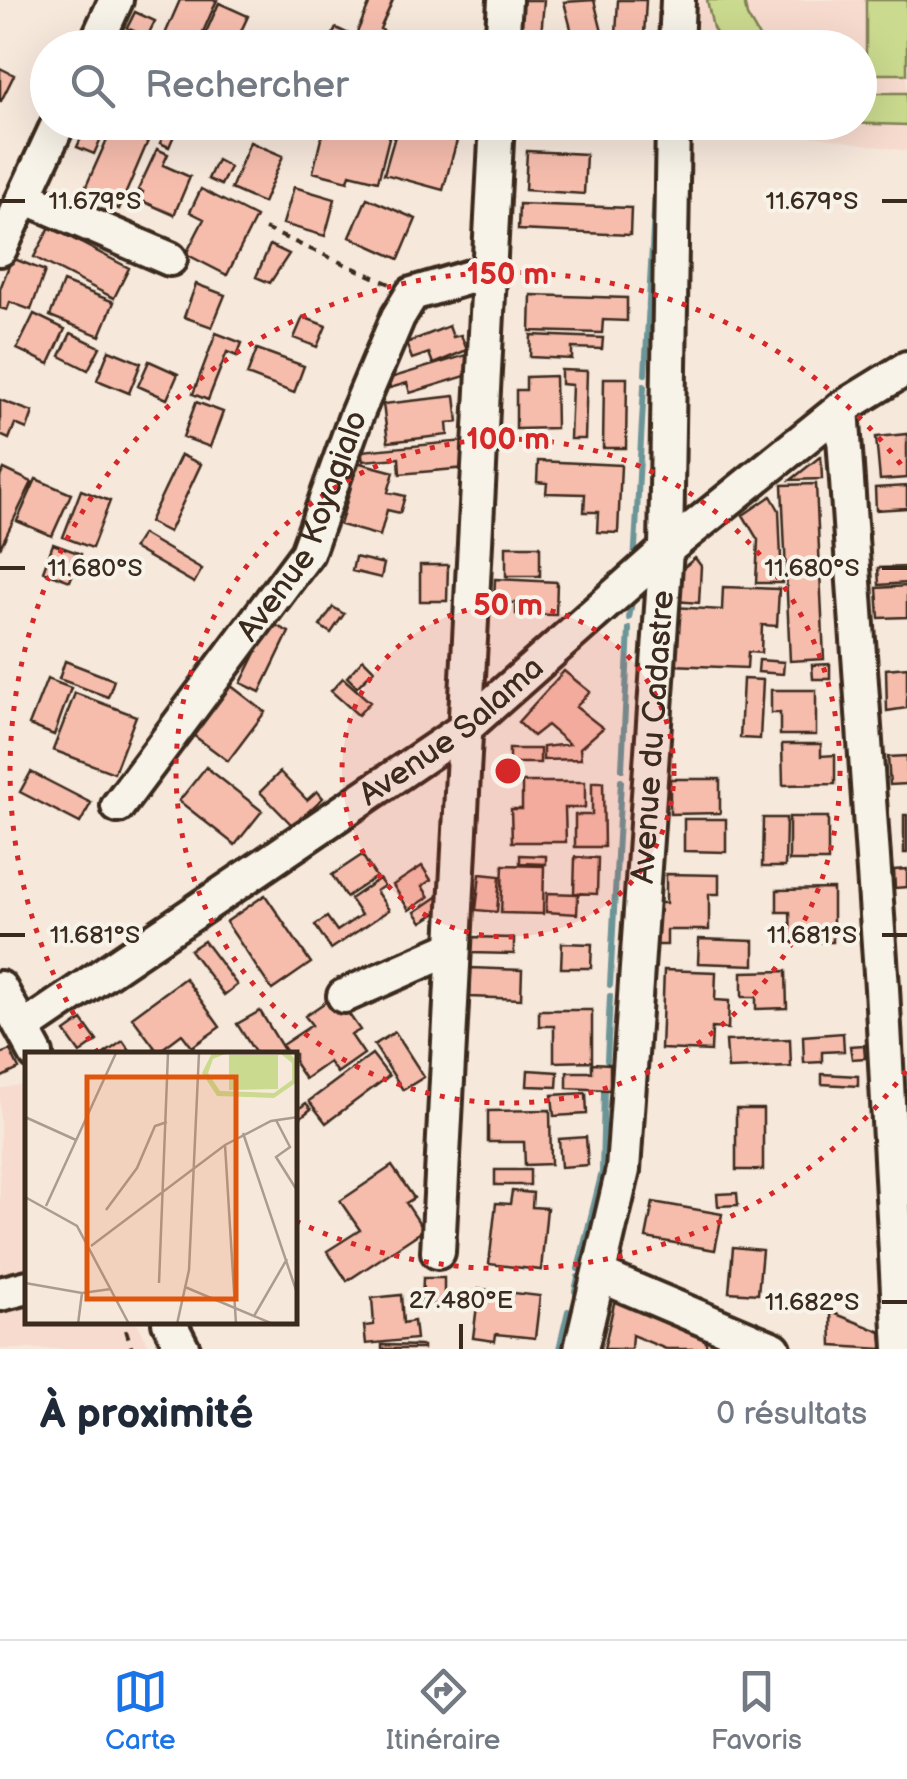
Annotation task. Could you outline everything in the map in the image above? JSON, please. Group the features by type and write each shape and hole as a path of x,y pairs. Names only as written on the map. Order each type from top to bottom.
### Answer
{"street":[{"path":"102,30 116,0"},
{"path":"503,30 505,0"},
{"path":"677,30 678,0"},
{"path":"0,249 51,140"},
{"path":"438,1252 496,140"},
{"name":"Avenue du Cadastre","path":"580,1349 622,1170 666,550 674,140"},
{"path":"25,197 170,259"},
{"path":"412,294 487,272"},
{"name":"Avenue Koyagialo","path":"118,806 307,553 356,416 398,317 412,294"},
{"name":"Avenue Salama","path":"30,1042 464,730 666,550 842,408 907,368"},
{"path":"842,408 882,988 901,1349"},
{"path":"344,996 453,948"},
{"path":"0,988 30,1042"},
{"path":"600,1275 774,1349"},
{"path":"0,1294 25,1289"},
{"path":"170,1324 182,1349"}],"path":[{"path":"265,228 412,294"},
{"path":"126,1330 132,1349"}],"shaded area":[{"path":"696,0 907,0 907,151 838,140 877,140 877,30 695,30"},
{"path":"25,1083 25,1324 138,1324 150,1349 0,1349 0,1089"}],"green space":[{"path":"707,0 744,0 755,30 714,30"},
{"path":"866,0 907,0 907,74 877,74 877,30 866,30"},
{"path":"877,93 907,93 907,125 877,124"}],"building":[{"path":"180,0 217,0 204,30 167,30"},
{"path":"371,0 393,0 382,30 358,30"},
{"path":"516,0 544,0 542,30 513,30"},
{"path":"594,0 602,30 571,30 564,2"},
{"path":"618,0 646,0 644,30 616,30"},
{"path":"219,3 248,16 242,30 207,30"},
{"path":"135,12 155,21 150,30 127,28"},
{"path":"0,68 14,75 1,101 0,101"},
{"path":"80,140 100,140 94,154 77,147"},
{"path":"107,140 148,141 119,209 83,193"},
{"path":"321,140 388,140 378,181 350,174 348,181 313,172"},
{"path":"394,140 457,140 443,190 384,174"},
{"path":"250,142 283,156 263,203 231,189"},
{"path":"157,149 168,154 163,165 190,177 174,215 140,200 143,192 138,190"},
{"path":"527,151 586,154 584,194 525,190"},
{"path":"217,160 230,167 221,185 208,179"},
{"path":"294,187 335,199 325,236 283,224"},
{"path":"201,189 256,217 227,275 186,254 204,219 190,212"},
{"path":"367,198 416,219 399,259 350,237"},
{"path":"519,204 631,208 630,235 518,230"},
{"path":"50,227 129,268 114,298 34,257"},
{"path":"270,245 289,254 270,283 256,277"},
{"path":"12,258 45,271 31,310 10,302 7,310 0,308 0,289"},
{"path":"63,282 114,302 100,336 50,316"},
{"path":"196,284 225,295 212,327 184,317"},
{"path":"531,295 627,298 627,321 603,320 602,333 530,331"},
{"path":"34,314 65,329 49,364 17,349"},
{"path":"303,317 326,326 317,347 294,338"},
{"path":"449,326 453,337 461,335 467,350 433,364 429,353 412,359 406,343"},
{"path":"71,333 100,347 88,370 60,356"},
{"path":"216,333 242,343 237,356 227,352 208,400 193,394"},
{"path":"531,335 603,338 602,349 572,348 572,359 530,357"},
{"path":"257,349 304,366 294,393 247,375"},
{"path":"109,350 141,363 129,393 97,380"},
{"path":"466,355 472,374 410,393 407,383 390,388 387,379"},
{"path":"149,361 178,374 167,399 138,386"},
{"path":"561,370 587,371 585,439 570,439 572,385 561,384"},
{"path":"555,376 556,428 516,429 516,390 526,390 526,377"},
{"path":"604,378 627,378 626,448 603,448"},
{"path":"455,396 458,422 447,423 448,435 388,442 383,404"},
{"path":"0,400 33,412 27,429 15,424 9,439 0,435"},
{"path":"196,402 223,412 210,447 183,437"},
{"path":"907,434 907,478 880,480 876,437"},
{"path":"464,441 466,468 400,474 399,458 363,461 361,451"},
{"path":"181,455 201,464 169,532 149,522"},
{"path":"821,456 822,479 791,480"},
{"path":"345,459 394,472 388,492 405,496 400,513 387,510 380,536 340,525 351,487 338,484"},
{"path":"538,461 621,465 618,533 597,532 598,512 584,512 585,494 546,493 547,483 537,482"},
{"path":"4,469 32,482 0,548 0,477"},
{"path":"36,479 71,494 52,536 17,521"},
{"path":"816,484 824,659 790,661 782,485"},
{"path":"907,486 907,508 876,510 875,488"},
{"path":"81,490 110,501 92,548 63,537"},
{"path":"771,496 779,510 782,583 756,583 758,540 743,515"},
{"path":"142,534 202,569 194,583 133,548"},
{"path":"53,544 81,554 70,581 43,571"},
{"path":"506,546 540,546 540,576 506,576"},
{"path":"355,557 384,564 381,578 352,571"},
{"path":"695,558 701,566 699,603 675,601 677,573"},
{"path":"420,565 448,565 447,601 420,601"},
{"path":"907,567 907,583 879,585 878,568"},
{"path":"495,579 557,582 556,615 516,614 516,603 494,602"},
{"path":"907,586 907,617 879,618 877,588"},
{"path":"723,587 779,589 777,626 762,625 761,653 748,652 747,668 671,665 674,607 722,610"},
{"path":"333,607 344,614 331,633 320,626"},
{"path":"271,623 289,632 260,692 241,683"},
{"path":"363,659 374,670 357,687 347,677"},
{"path":"759,660 784,662 783,674 758,672"},
{"path":"65,661 114,680 108,697 59,679"},
{"path":"830,664 830,679 813,679 812,665"},
{"path":"907,667 907,708 887,711 886,669"},
{"path":"564,671 590,692 576,707 603,728 580,748 581,759 543,760 543,747 569,744 547,725 533,736 518,722"},
{"path":"343,678 370,702 358,715 331,691"},
{"path":"47,679 71,688 54,735 29,725"},
{"path":"743,679 763,680 760,739 740,738"},
{"path":"230,685 265,712 228,761 193,735"},
{"path":"771,690 816,690 816,735 780,735 780,713 771,713"},
{"path":"75,693 136,716 114,773 53,750"},
{"path":"782,744 821,744 821,756 835,755 835,784 783,785"},
{"path":"509,749 540,749 540,763 509,763"},
{"path":"907,756 907,784 890,785 888,757"},
{"path":"206,767 262,811 235,845 179,801"},
{"path":"31,772 91,803 80,823 20,792"},
{"path":"280,772 307,800 317,791 323,798 293,826 260,792"},
{"path":"670,779 720,779 720,813 670,814"},
{"path":"522,782 585,782 585,808 565,808 566,842 512,842 511,809 522,809"},
{"path":"592,782 603,782 604,847 575,847 575,815 592,815"},
{"path":"907,815 907,853 904,853"},
{"path":"789,817 828,817 828,861 789,861"},
{"path":"763,818 786,818 785,867 762,867"},
{"path":"684,819 726,819 726,852 684,851"},
{"path":"362,855 376,877 346,897 332,875"},
{"path":"520,855 546,856 546,864 520,863"},
{"path":"575,857 598,858 597,894 574,893"},
{"path":"503,865 544,866 543,914 501,913"},
{"path":"422,866 431,880 422,886 429,897 409,910 393,885"},
{"path":"907,869 907,887 895,888 894,870"},
{"path":"480,874 500,876 497,912 476,910"},
{"path":"666,874 719,875 719,894 709,894 709,930 667,930 667,945 653,945 653,903 666,903"},
{"path":"379,879 384,886 376,891 389,910 331,949 315,925 327,917 337,931 361,915 350,899"},
{"path":"833,889 833,942 791,942 790,912 777,912 777,890"},
{"path":"547,893 578,894 577,914 546,912"},
{"path":"265,895 311,963 272,990 226,922"},
{"path":"437,897 444,908 422,922 415,912"},
{"path":"469,937 514,938 514,954 469,953"},
{"path":"699,939 754,941 754,965 698,963"},
{"path":"204,941 237,985 224,995 190,950"},
{"path":"562,943 592,944 591,968 561,968"},
{"path":"471,968 522,970 521,999 470,997"},
{"path":"664,970 716,972 715,1000 729,1001 728,1029 712,1028 711,1051 661,1049"},
{"path":"786,971 787,1008 756,1009 756,997 742,997 742,972"},
{"path":"185,978 220,1027 192,1047 182,1034 158,1052 132,1017"},
{"path":"327,1001 336,1013 344,1007 360,1030 351,1035 364,1054 337,1073 329,1062 305,1079 298,1068 298,1052 287,1052 282,1045 312,1025 305,1016"},
{"path":"539,1010 592,1010 592,1061 554,1062 554,1026 539,1026"},
{"path":"260,1011 284,1050 255,1052 237,1024"},
{"path":"82,1020 97,1041 79,1052 65,1032"},
{"path":"395,1032 424,1077 403,1090 374,1045"},
{"path":"843,1033 844,1051 822,1052 822,1062 804,1063 803,1036"},
{"path":"790,1039 791,1067 728,1069 726,1041"},
{"path":"123,1041 131,1052 107,1052"},
{"path":"864,1045 865,1058 852,1059 850,1046"},
{"path":"10,1050 19,1069 0,1078 0,1054"},
{"path":"372,1054 389,1076 326,1123 309,1101"},
{"path":"592,1063 610,1064 610,1090 567,1088 567,1072 592,1072"},
{"path":"528,1070 558,1072 557,1087 527,1086"},
{"path":"822,1074 858,1076 858,1086 822,1084"},
{"path":"586,1093 587,1114 554,1116 552,1095"},
{"path":"306,1103 311,1109 301,1117 298,1109"},
{"path":"736,1109 763,1109 763,1170 736,1170"},
{"path":"550,1110 551,1164 525,1165 524,1142 488,1142 488,1111"},
{"path":"586,1137 588,1165 561,1167 559,1139"},
{"path":"392,1166 414,1198 406,1203 424,1230 347,1281 327,1251 360,1230 340,1201"},
{"path":"495,1170 530,1170 530,1185 495,1185"},
{"path":"512,1191 533,1193 532,1207 547,1208 541,1270 489,1264 496,1203 510,1204"},
{"path":"737,1193 738,1205 718,1206 717,1194"},
{"path":"653,1202 722,1214 715,1250 646,1238"},
{"path":"733,1247 762,1250 758,1294 729,1292"},
{"path":"423,1278 444,1278 444,1305 422,1305"},
{"path":"479,1289 540,1296 535,1338 496,1334 495,1341 473,1338"},
{"path":"401,1295 403,1323 414,1321 416,1339 366,1344 364,1326 374,1325 372,1298"},
{"path":"615,1299 705,1338 707,1349 666,1349 632,1335 631,1349 604,1349"},
{"path":"831,1312 881,1332 883,1349 832,1346"},
{"path":"382,1345 423,1346 423,1349 382,1349"}],"waterway":[{"path":"645,374 656,175"},
{"path":"634,565 644,386"},
{"path":"629,618 633,596"},
{"path":"622,769 629,629"},
{"path":"610,985 621,781"},
{"path":"607,1060 610,996"},
{"path":"578,1269 602,1172 604,1091"},
{"path":"575,1291 578,1277"},
{"path":"559,1349 568,1311"}]}
